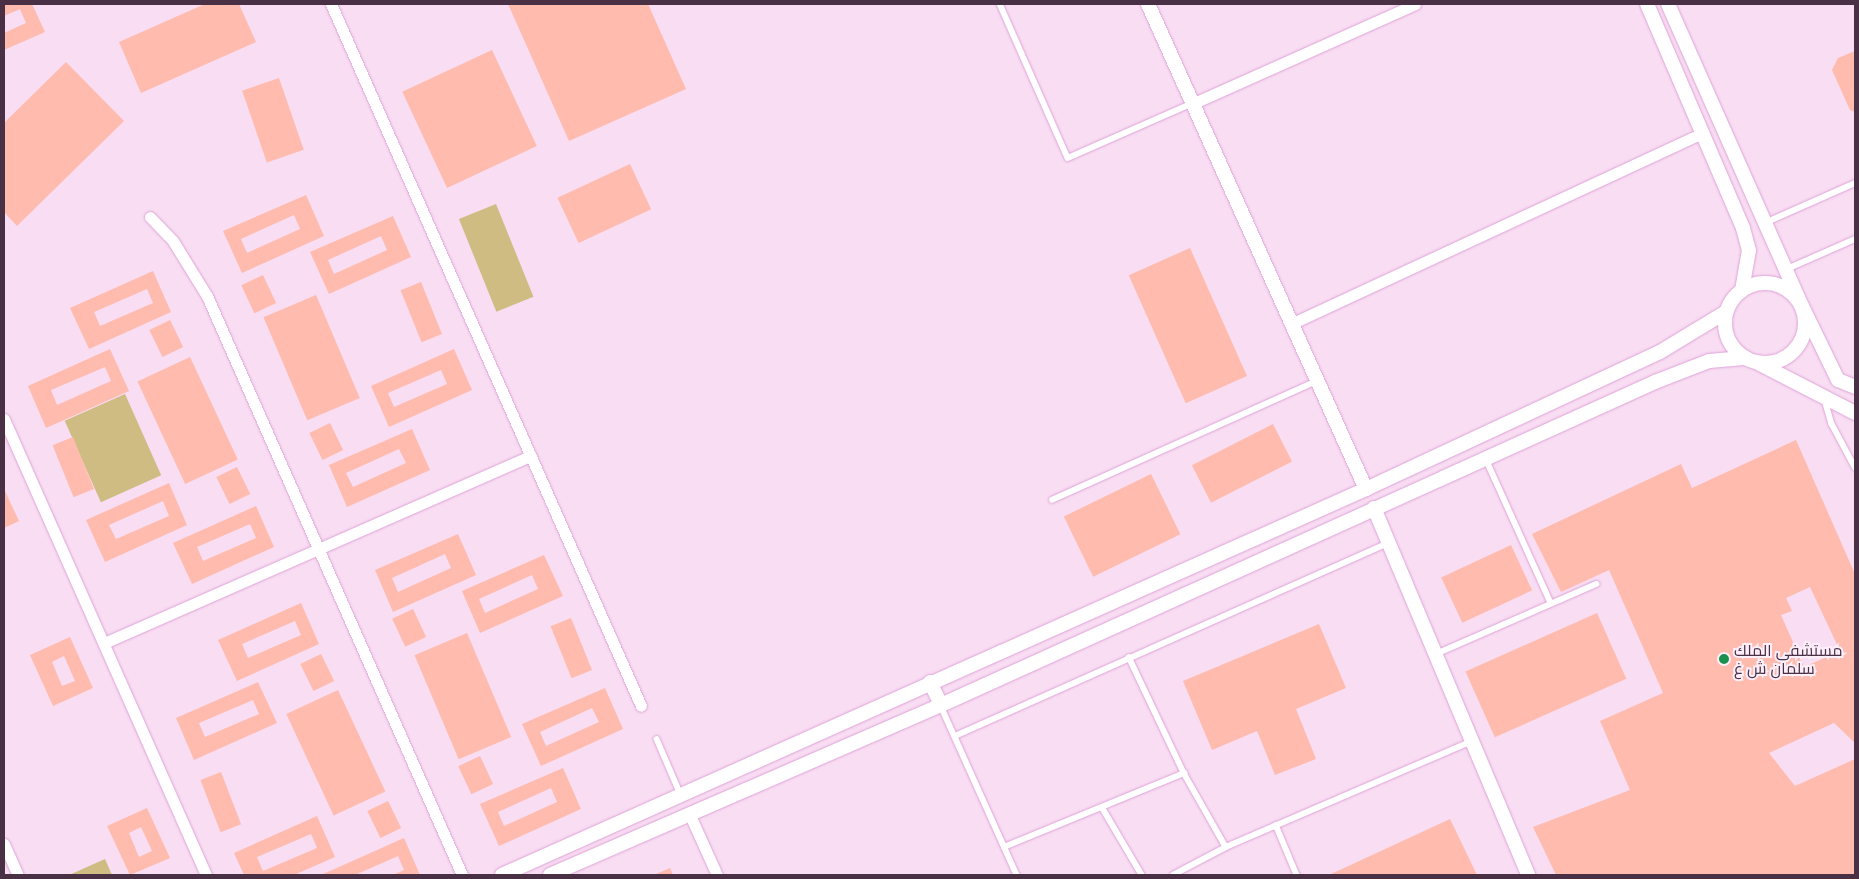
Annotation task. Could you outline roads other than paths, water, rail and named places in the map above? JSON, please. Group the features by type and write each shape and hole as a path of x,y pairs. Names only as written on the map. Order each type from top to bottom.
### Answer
{"street":[{"path":"331,4 641,706"},
{"path":"1148,4 1366,489"},
{"path":"1194,103 1415,4"},
{"path":"507,874 930,682 1366,489 1660,352 1726,312 1742,290 1749,250 1703,134 1647,4"},
{"path":"1668,4 1788,269 1802,306 1838,380 1855,387"},
{"path":"1292,323 1703,134"},
{"path":"150,217 173,241 207,296 316,550 462,875"},
{"path":"550,875 941,705 1655,382 1709,361 1782,360 1800,343 1805,318 1802,306 1786,289 1775,284 1758,284 1742,290"},
{"path":"1726,312 1727,338 1750,360 1855,413"},
{"path":"4,419 206,875"},
{"path":"104,643 531,456"},
{"path":"1374,508 1473,740 1528,875"},
{"path":"930,682 941,705"},
{"path":"899,696 909,719"},
{"path":"689,813 717,875"},
{"path":"4,844 18,875"}],"lane":[{"path":"1000,4 1068,158 1194,103"},
{"path":"1767,222 1855,182"},
{"path":"1788,269 1855,239"},
{"path":"1052,500 1317,381"},
{"path":"1824,398 1832,424 1855,467"},
{"path":"1486,457 1551,604"},
{"path":"955,736 1389,543"},
{"path":"1436,654 1596,584"},
{"path":"1129,657 1184,774 1226,847"},
{"path":"941,705 1017,875"},
{"path":"656,739 681,795"},
{"path":"1173,875 1226,847 1473,740"},
{"path":"1004,847 1184,774"},
{"path":"1102,807 1142,875"},
{"path":"1276,825 1297,875"}],"place":[{"name":"مستشفى الملك سلمان ش غ","path":"1724,659"}]}
